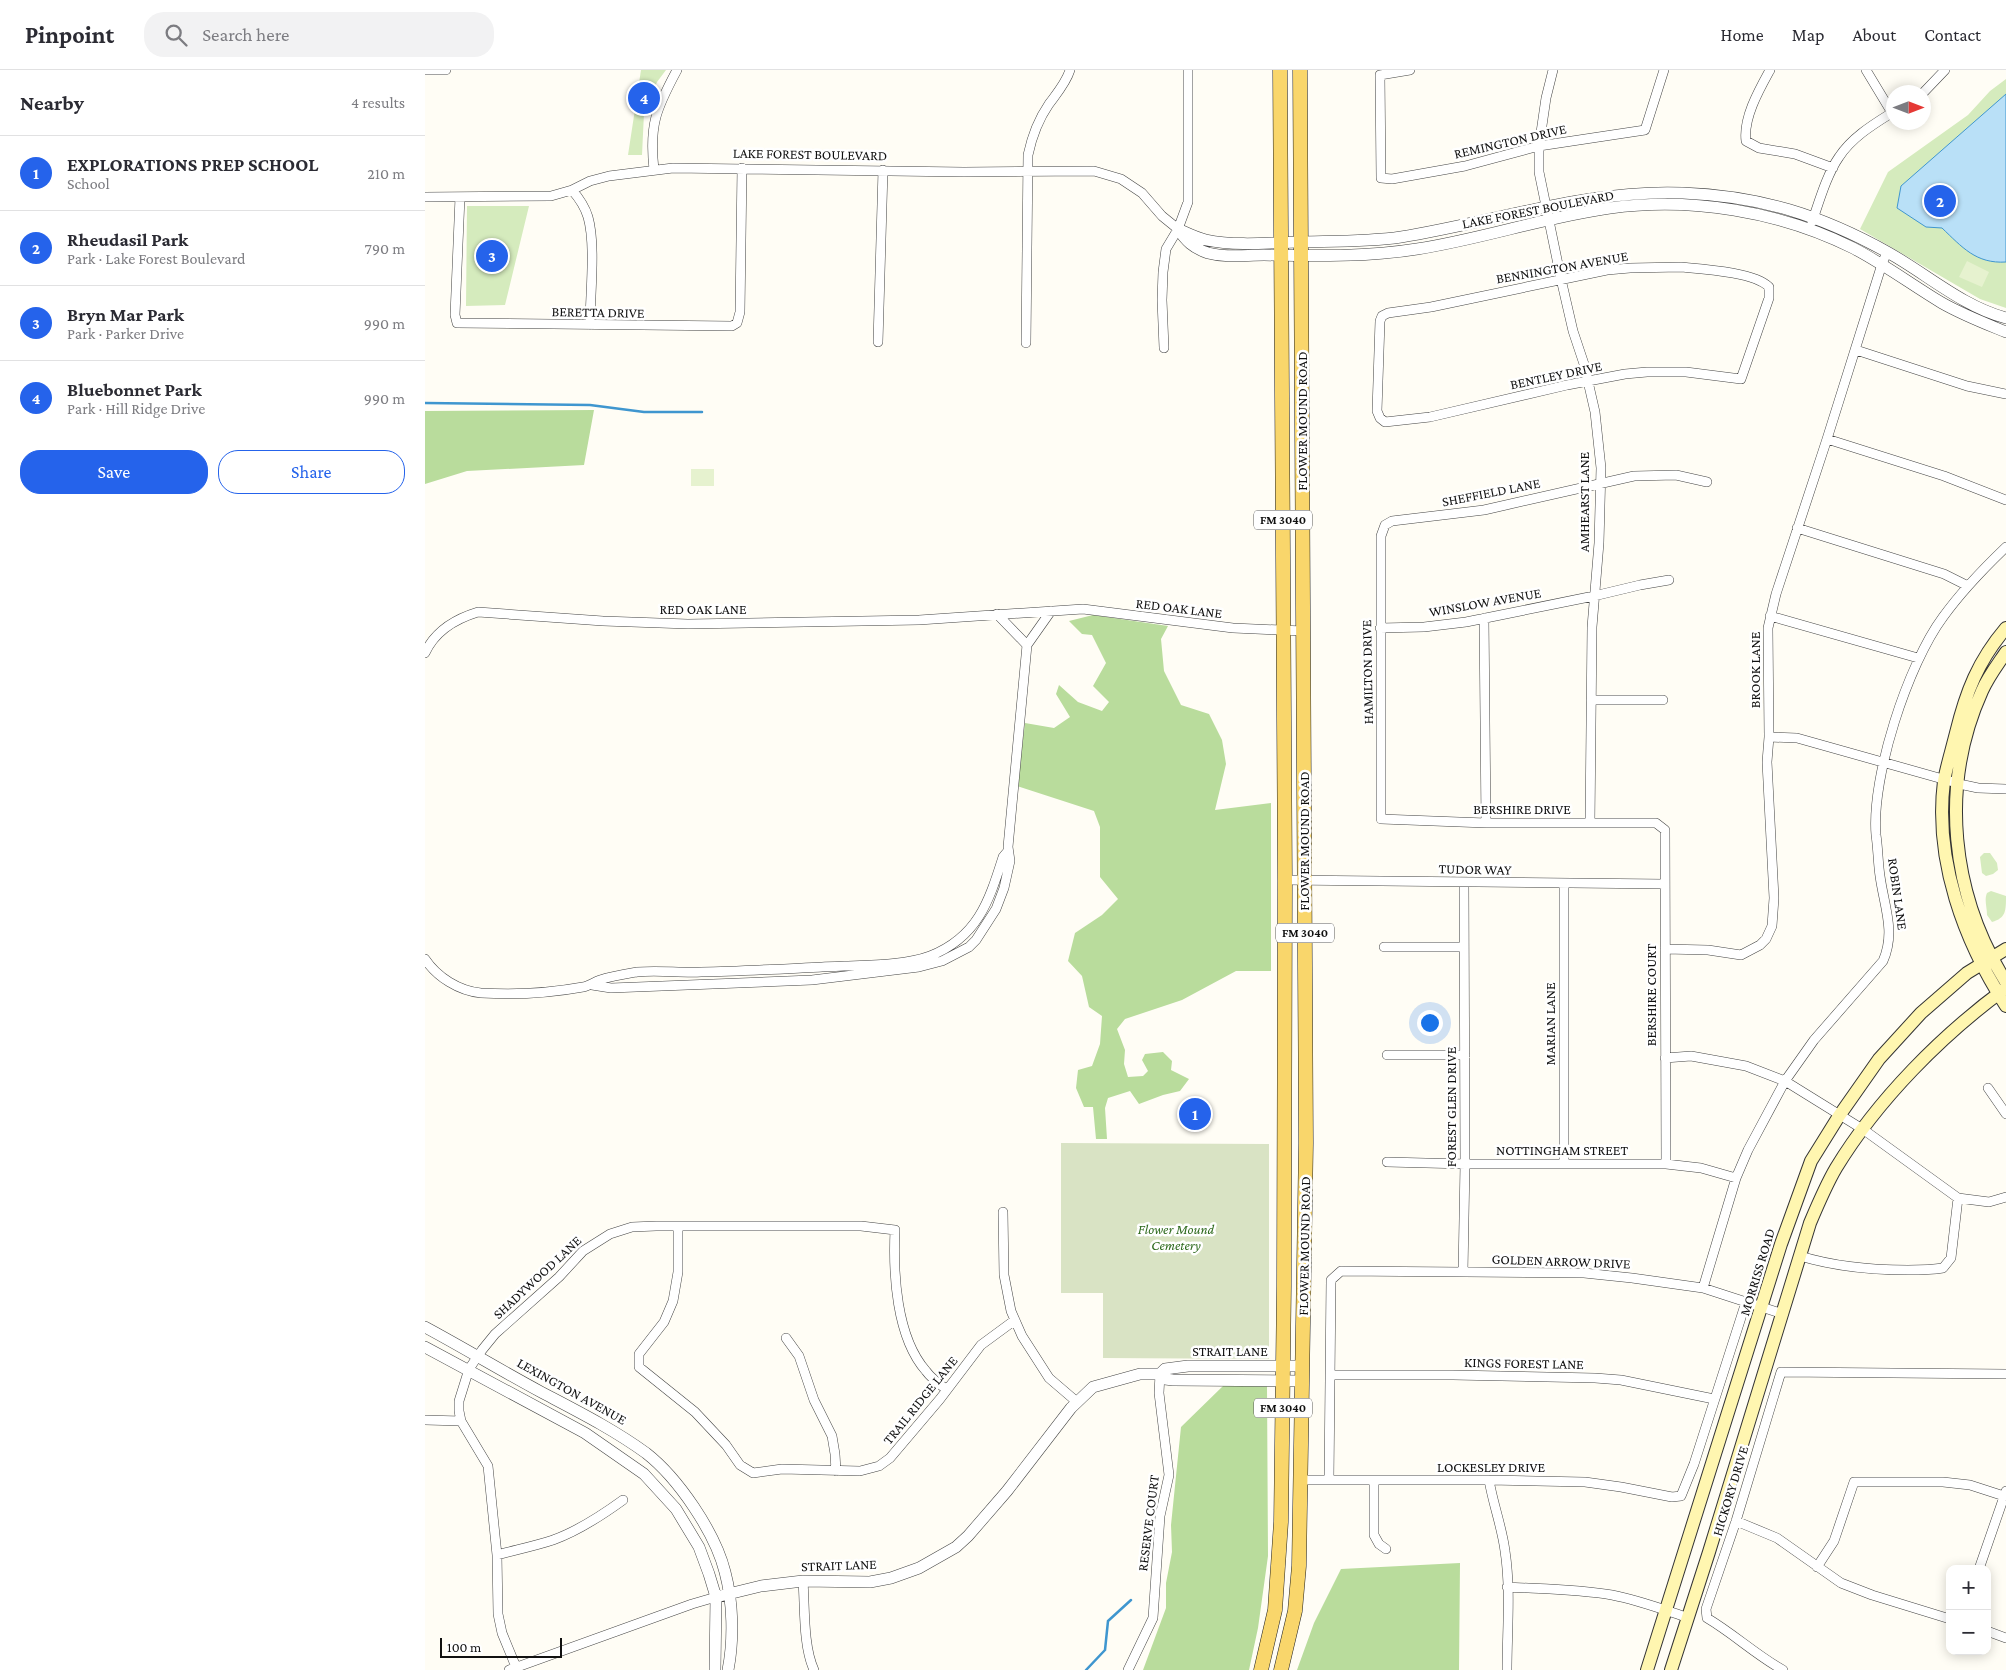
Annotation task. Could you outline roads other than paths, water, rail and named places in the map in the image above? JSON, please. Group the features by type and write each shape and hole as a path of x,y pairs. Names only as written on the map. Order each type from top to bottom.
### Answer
{"main road":[{"name":"FLOWER MOUND ROAD","path":"1261,1670 1275,1600 1281,1522 1283,1380 1285,880 1280,70"},
{"name":"FLOWER MOUND ROAD","path":"1281,1670 1295,1611 1297,1590 1301,1480 1306,1143 1300,70"},
{"path":"2006,628 1972,680 1963,706 1942,835 1946,864 1956,902 2002,991 2006,1006"},
{"path":"1950,782 1982,690 2006,652"},
{"name":"MORRISS ROAD","path":"1647,1670 1762,1307 1811,1161 1839,1116 1879,1059 1921,1014 1986,961 2006,949"},
{"path":"1986,961 2006,982"},
{"path":"1671,1670 1686,1617 1709,1552 1783,1314 1809,1223 1825,1190 1847,1152 1898,1085 1939,1043 2002,991"},
{"path":"1284,1144 1306,1143"}],"street":[{"path":"425,70 446,70"},
{"path":"654,170 653,125 660,102 677,70"},
{"path":"1026,342 1028,155 1031,138 1041,118 1065,82 1070,70"},
{"path":"1163,348 1163,272 1166,249 1178,229 1188,202 1188,70"},
{"name":"REMINGTON DRIVE","path":"1410,70 1380,75 1381,178 1392,179 1465,166 1539,146 1645,130 1664,70"},
{"name":"AMHEARST LANE","path":"1553,70 1546,98 1539,146 1539,172 1561,280 1588,381 1596,420 1601,484 1599,543 1592,628 1590,823"},
{"path":"1770,70 1760,89 1746,126 1746,141 1759,148 1795,154 1833,168"},
{"path":"1866,70 1886,102"},
{"path":"1931,85 1945,70"},
{"path":"1810,230 1833,168 1839,157 1858,137 1886,117"},
{"name":"LAKE FOREST BOULEVARD","path":"425,197 538,198 572,190 590,181 609,176 654,170 742,168 964,172 1094,171 1121,179 1142,193 1162,216 1178,229 1204,240 1235,242 1281,249 1419,249 1609,208 1670,205 1720,209 1772,217 1810,230 1852,248 1882,264 1956,311 2006,332"},
{"name":"BERETTA DRIVE","path":"460,197 455,315 457,323 727,326 737,323 740,312 742,168"},
{"path":"878,342 883,170"},
{"path":"572,190 581,201 588,216 591,233 589,325"},
{"name":"LAKE FOREST BOULEVARD","path":"1301,249 1403,237 1610,195 1684,193 1758,201 1814,218 1887,252 1970,304 2006,318"},
{"name":"BROOK LANE","path":"1665,950 1708,950 1741,954 1760,945 1772,926 1774,898 1767,762 1769,737 1768,628 1770,616 1887,252"},
{"name":"BENNINGTON AVENUE","path":"1380,418 1377,411 1380,321 1388,313 1431,307 1630,268 1681,267 1721,271 1764,281 1769,287 1769,298 1741,379"},
{"path":"1856,350 1967,386 2006,394"},
{"name":"BENTLEY DRIVE","path":"1380,418 1385,422 1395,422 1430,417 1588,381 1647,372 1686,372 1741,379"},
{"path":"1827,439 1944,476 2006,500"},
{"name":"SHEFFIELD LANE","path":"1385,525 1393,521 1484,510 1634,476 1665,475 1707,482"},
{"name":"HAMILTON DRIVE","path":"1381,819 1381,536 1385,525"},
{"path":"1797,528 1944,574 1968,586"},
{"name":"ROBIN LANE","path":"1703,1288 1736,1178 1748,1150 1785,1081 1814,1040 1877,968 1888,950 1890,923 1880,876 1876,832 1876,804 1884,763 1897,716 1918,658 1943,617 1968,586 2006,547"},
{"name":"WINSLOW AVENUE","path":"1380,628 1425,627 1484,618 1669,580"},
{"name":"RED OAK LANE","path":"425,653 431,640 437,634 465,616 478,612 603,621 688,624 919,620 1083,609 1197,625 1303,631"},
{"path":"425,959 440,976 472,992 505,994 547,992 592,985 611,988 812,980 911,968 942,961 969,947 991,919 1004,888 1010,861 1008,851 1027,645 1051,611"},
{"path":"997,614 1027,645"},
{"path":"1770,616 1918,658"},
{"path":"1484,618 1485,823"},
{"path":"1591,700 1663,700"},
{"path":"1769,737 1797,738 1950,782 1978,788 2006,789"},
{"name":"BERSHIRE DRIVE","path":"1381,819 1485,823 1656,822 1662,827"},
{"name":"BERSHIRE COURT","path":"1662,827 1665,830 1666,1164"},
{"path":"592,985 598,981 638,972 699,972 860,965 911,961 929,956 955,943 974,924 990,900 1003,857 1008,851"},
{"name":"TUDOR WAY","path":"1285,880 1665,884"},
{"name":"FOREST GLEN DRIVE","path":"1463,1272 1465,1164 1464,882"},
{"name":"MARIAN LANE","path":"1564,884 1564,1164"},
{"path":"1384,947 1464,947"},
{"path":"1387,1055 1465,1055"},
{"path":"1665,1058 1691,1056 1746,1066 1785,1081 1863,1130 1958,1198 1989,1202 2006,1196"},
{"path":"1987,1088 2006,1114"},
{"name":"NOTTINGHAM STREET","path":"1387,1162 1666,1164 1701,1168 1736,1178"},
{"path":"1800,1256 1829,1264 1855,1268 1904,1270 1943,1268 1951,1258 1958,1198"},
{"path":"1003,1212 1004,1275 1011,1311 1022,1336 1049,1378 1077,1402"},
{"name":"TRAIL RIDGE LANE","path":"679,1226 679,1272 673,1302 664,1322 639,1354 639,1367 695,1412 726,1445 739,1465 753,1473 782,1469 836,1471 871,1469 890,1458 935,1405 981,1345 1015,1320"},
{"name":"SHADYWOOD LANE","path":"461,1422 459,1401 469,1370 495,1334 559,1277 583,1251 610,1234 632,1227 861,1226 895,1230 895,1282 904,1326 913,1352 925,1371 946,1390"},
{"name":"GOLDEN ARROW DRIVE","path":"1331,1376 1331,1280 1341,1271 1584,1273 1703,1288 1783,1314"},
{"path":"1714,1399 1746,1302"},
{"name":"LEXINGTON AVENUE","path":"425,1327 604,1424 648,1455 677,1484 699,1514 719,1553 730,1593 731,1656 728,1670"},
{"path":"785,1338 799,1356 814,1400 832,1436 836,1471"},
{"path":"425,1347 585,1433 644,1474 677,1509 699,1547 715,1597 715,1670"},
{"name":"STRAIT LANE","path":"512,1669 692,1604 730,1593 761,1586 803,1581 870,1582 891,1578 919,1568 951,1550 968,1536 1077,1402 1093,1388 1104,1383 1140,1374 1160,1374 1165,1369 1189,1366 1302,1366"},
{"name":"HICKORY DRIVE","path":"1783,1670 1707,1618 1707,1609 1781,1372 2006,1374"},
{"name":"STRAIT LANE","path":"1160,1374 1165,1379 1173,1380 1302,1381"},
{"name":"RESERVE COURT","path":"1128,1670 1153,1618 1160,1516 1169,1475 1159,1393 1160,1374"},
{"name":"KINGS FOREST LANE","path":"1331,1376 1453,1375 1595,1378 1629,1381 1714,1399"},
{"path":"1329,1480 1331,1376"},
{"name":"LOCKESLEY DRIVE","path":"1301,1480 1585,1482 1681,1496 1694,1464 1714,1399"},
{"path":"425,1420 461,1422 489,1466 497,1555 498,1614 512,1669"},
{"path":"1374,1480 1374,1535 1379,1544 1386,1548"},
{"path":"1489,1480 1505,1550 1507,1670"},
{"path":"1817,1567 1834,1541 1855,1482 1943,1482 1970,1485 2005,1494 1980,1565"},
{"path":"497,1555 552,1540 577,1529 623,1500"},
{"path":"1736,1521 1777,1538 1841,1583 1872,1595 1946,1618"},
{"path":"803,1581 807,1646 814,1670"},
{"path":"1507,1587 1582,1591 1643,1602 1686,1617"},
{"path":"1991,1632 2006,1638"}],"water":[{"path":"2006,94 2006,262 1995,262 1970,253 1942,228 1926,227 1897,208 1901,186"}],"waterway":[{"path":"425,403 590,405 644,412 702,412"},
{"path":"1086,1670 1105,1650 1108,1621 1131,1600"}],"place":[{"name":"Bluebonnet Park","path":"644,98"},
{"name":"Rheudasil Park","path":"1940,201"},
{"name":"Bryn Mar Park","path":"492,256"},
{"name":"EXPLORATIONS PREP SCHOOL","path":"1195,1114"}],"park label":[{"name":"Flower Mound Cemetery","path":"1176,1238"}]}
